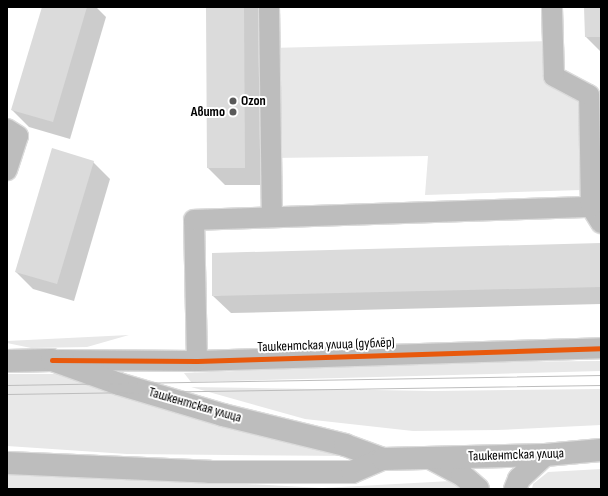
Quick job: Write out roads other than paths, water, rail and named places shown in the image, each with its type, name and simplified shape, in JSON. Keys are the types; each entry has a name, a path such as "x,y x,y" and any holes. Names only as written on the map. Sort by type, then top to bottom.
{"main road":[{"name":"Ташкентская улица","path":"7,361 52,360 119,384 223,415 345,445 383,459 545,455 601,450"},
{"path":"515,489 519,479 545,455"},
{"path":"431,458 462,475 478,489"},
{"name":"Ташкентская улица","path":"7,463 210,472 352,472 383,459"}],"street":[{"path":"269,7 272,217"},
{"path":"197,361 194,220 272,217 596,215 589,95 554,76 552,7"},
{"path":"7,129 18,136 7,170"},
{"name":"Ташкентская улица (дублёр)","path":"52,360 197,361 601,348"}],"tram line":[{"path":"7,385 601,375"},
{"path":"7,394 601,385"}],"place":[{"name":"Ozon","path":"233,101"},
{"name":"Авито","path":"233,112"}]}
